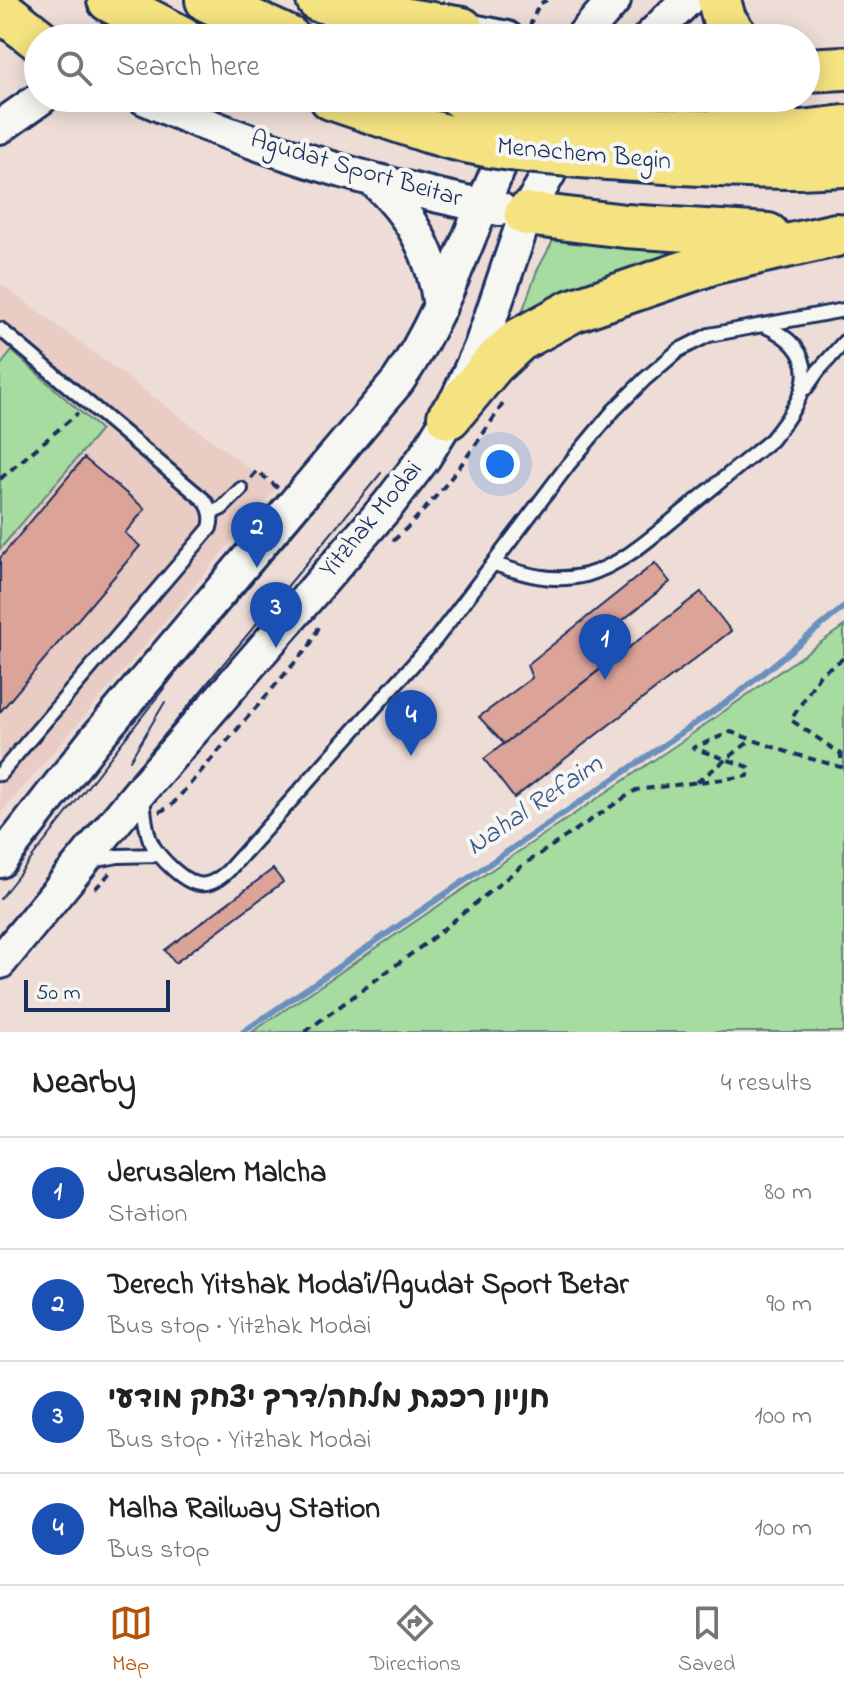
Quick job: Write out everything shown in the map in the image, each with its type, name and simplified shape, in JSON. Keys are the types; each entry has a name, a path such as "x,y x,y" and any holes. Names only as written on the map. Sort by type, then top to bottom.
{"highway":[{"path":"109,0 155,24"},
{"path":"207,0 259,24"},
{"path":"318,0 432,24"},
{"path":"719,0 727,24"},
{"path":"0,9 24,30"},
{"path":"820,69 844,68"},
{"name":"Menachem Begin","path":"372,112 471,144 540,153 695,164 799,150 844,127"},
{"name":"Menachem Begin","path":"529,112 640,129 750,133 844,165"},
{"path":"526,214 735,235 840,234"},
{"path":"449,417 493,364 519,340 572,311 715,262 840,234"}],"main road":[{"path":"390,0 450,24"},
{"path":"593,24 614,0"},
{"path":"663,24 687,0"},
{"path":"0,19 24,34"},
{"path":"0,127 24,110"},
{"name":"Agudat Sport Beitar","path":"177,112 231,135 315,164 526,214"},
{"path":"0,861 93,742 382,402 413,358 440,307 480,205 529,112"},
{"name":"Yitzhak Modai","path":"0,962 142,789 388,505 424,458 449,417 481,346 526,214 566,143 588,112"},
{"path":"373,180 401,208 411,223 430,264 440,307"}],"lane":[{"path":"142,789 147,828 158,855 191,883 204,885 215,881 227,872 435,640 568,465 614,410 667,360 693,341 729,329 844,310"},
{"path":"761,324 788,338 798,350 806,375 802,394"},
{"path":"0,329 204,500 211,513 210,528 0,774"},
{"path":"495,564 538,577 560,578 584,575 607,567 635,550 771,440 789,418 818,371 844,342"},
{"path":"211,513 222,508 241,489"},
{"path":"81,863 118,856 158,855"}],"path":[{"path":"531,24 540,2 547,0"},
{"path":"0,479 89,403"},
{"path":"241,489 257,471 283,492"},
{"path":"305,1032 426,943 523,865 636,790 748,776 749,767 693,748 731,732 841,767 841,754 791,720 820,674 844,658"},
{"path":"695,783 751,740"}],"shaded area":[{"path":"0,283 276,488 0,814"}],"green space":[{"path":"555,237 671,250 666,264 517,326 537,271"},
{"path":"12,351 101,430 0,549 0,366"},
{"path":"844,626 844,1032 252,1032 682,741"}],"building":[{"path":"84,458 145,509 125,533 140,546 0,712 0,558"},
{"path":"655,563 670,582 612,629 626,649 504,744 479,717 532,678 527,665"},
{"path":"701,592 731,631 514,798 484,759"},
{"path":"273,869 283,882 175,963 165,950"}],"waterway":[{"name":"Nahal Refaim","path":"243,1032 734,697 844,607"}],"tram line":[{"path":"0,899 176,673 359,455"},
{"path":"0,934 381,473"},
{"path":"130,760 165,702"}],"place":[{"name":"Derech Yitshak Moda’i/Agudat Sport Betar","path":"257,568"},
{"name":"חניון רכבת מלחה/דרך יצחק מודעי","path":"276,648"},
{"name":"Jerusalem Malcha","path":"605,680"},
{"name":"Malha Railway Station","path":"411,756"}]}
